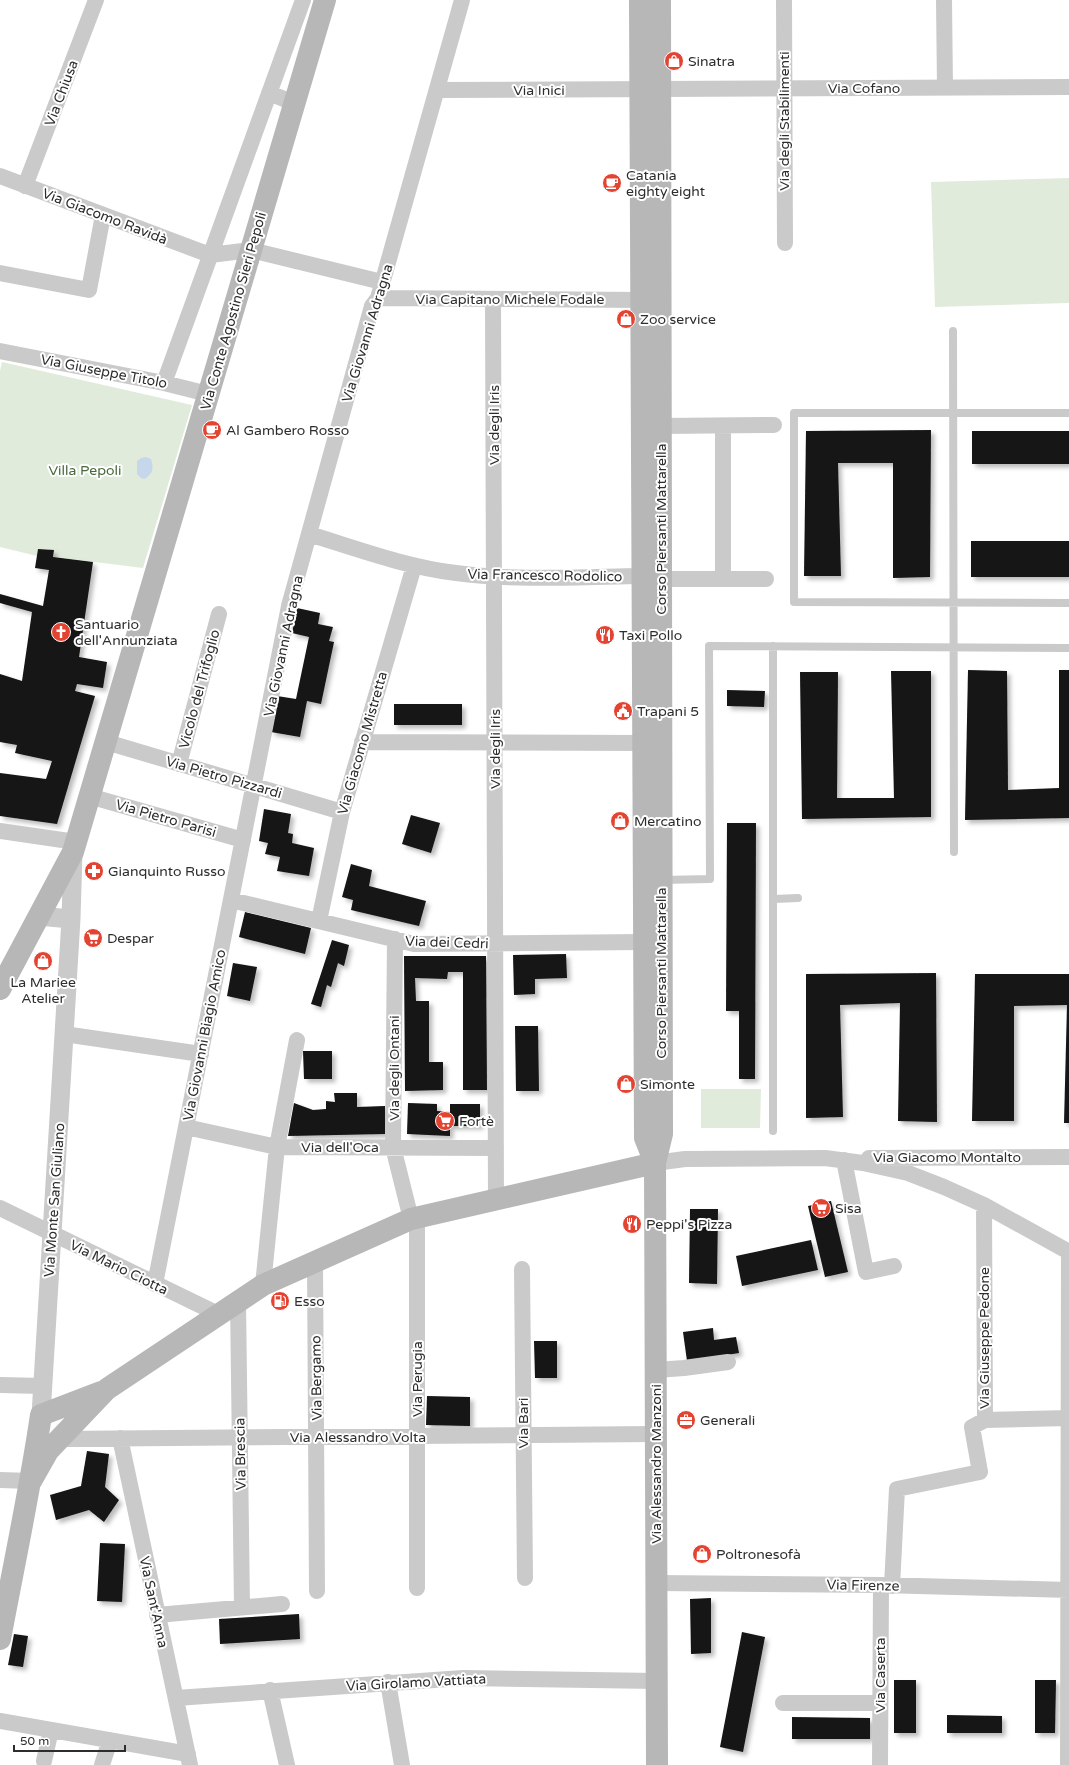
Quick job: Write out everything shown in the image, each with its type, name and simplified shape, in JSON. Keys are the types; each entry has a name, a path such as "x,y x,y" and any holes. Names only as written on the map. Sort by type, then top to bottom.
{"main road":[{"name":"Via Conte Agostino Sieri Pepoli","path":"0,989 74,847 325,0"},
{"name":"Corso Piersanti Mattarella","path":"640,0 650,89 660,426 642,743 652,880 662,1134 655,1163"},
{"name":"Corso Piersanti Mattarella","path":"655,1163 645,1138 644,942 652,880 651,578 641,300 650,89 660,0"},
{"path":"0,1639 24,1506 32,1481 48,1451 107,1389 263,1285 414,1218 655,1163"},
{"name":"Via Alessandro Manzoni","path":"655,1163 657,1765"},
{"path":"41,1415 107,1389"},
{"name":"Via Monte San Giuliano","path":"32,1481 41,1415"}],"street":[{"name":"Via Chiusa","path":"26,186 96,0"},
{"path":"164,382 303,0"},
{"name":"Via Giovanni Adragna","path":"254,786 289,606 372,306 378,298 462,0"},
{"name":"Via degli Stabilimenti","path":"784,0 785,242"},
{"path":"944,0 945,88"},
{"name":"Via Cofano","path":"650,89 1069,87"},
{"name":"Via Inici","path":"436,90 650,89"},
{"path":"269,93 294,103"},
{"name":"Via Giacomo Ravidà","path":"0,176 210,255"},
{"path":"0,273 89,290 103,215"},
{"path":"210,255 251,250 382,282"},
{"name":"Via Capitano Michele Fodale","path":"378,298 641,300"},
{"name":"Via degli Iris","path":"493,299 496,742 496,1200"},
{"name":"Via Giuseppe Titolo","path":"0,351 164,382 208,394"},
{"path":"660,426 774,426"},
{"path":"723,426 723,579"},
{"name":"Via Francesco Rodolico","path":"309,534 414,566 456,574 494,577 766,579"},
{"name":"Via Giacomo Mistretta","path":"319,921 342,812 414,566"},
{"name":"Vicolo del Trifoglio","path":"179,764 219,614"},
{"name":"Via Pietro Pizzardi","path":"106,742 342,812"},
{"path":"362,742 642,743"},
{"name":"Via Giovanni Biagio Amico","path":"155,1284 254,786"},
{"name":"Via Pietro Parisi","path":"89,796 243,840"},
{"path":"0,831 74,847"},
{"name":"Via Conte Agostino Sieri Pepoli","path":"70,919 74,847"},
{"name":"Via dei Cedri","path":"231,900 414,944 644,942"},
{"path":"38,916 70,919"},
{"name":"Via Monte San Giuliano","path":"41,1415 70,919"},
{"name":"Via degli Ontani","path":"395,939 393,1146 414,1218"},
{"path":"64,1034 201,1054"},
{"path":"263,1285 277,1147 297,1040"},
{"name":"Via dell'Oca","path":"186,1127 277,1147 393,1146 496,1148"},
{"name":"Via Giacomo Montalto","path":"825,1158 1069,1157"},
{"path":"655,1163 685,1159 825,1158 844,1160 908,1173 984,1205 1069,1252 1068,1765"},
{"path":"844,1160 866,1272 894,1266"},
{"name":"Via Giuseppe Pedone","path":"887,1585 897,1489 980,1472 972,1427 984,1420 984,1205"},
{"name":"Via Mario Ciotta","path":"0,1208 218,1314"},
{"name":"Via Perugia","path":"414,1218 417,1436 417,1588"},
{"name":"Via Bergamo","path":"315,1261 317,1591"},
{"name":"Via Bari","path":"522,1269 525,1578"},
{"name":"Via Brescia","path":"238,1301 242,1607"},
{"path":"656,1370 728,1362"},
{"path":"0,1385 42,1386"},
{"path":"984,1420 1069,1418"},
{"name":"Via Alessandro Volta","path":"59,1439 656,1434"},
{"name":"Via Sant'Anna","path":"120,1438 189,1759"},
{"path":"0,1480 32,1481"},
{"name":"Via Firenze","path":"656,1583 887,1585 1069,1590"},
{"name":"Via Caserta","path":"880,1765 880,1702 887,1585"},
{"path":"157,1615 282,1604"},
{"name":"Via Girolamo Vattiata","path":"176,1698 270,1690 463,1678 657,1681"},
{"path":"388,1682 402,1765"},
{"path":"270,1690 287,1765"},
{"path":"782,1703 880,1702"},
{"path":"0,1721 110,1740 189,1759"},
{"path":"44,1761 51,1730"},
{"path":"102,1765 110,1740"}],"lane":[{"path":"953,331 954,852"},
{"path":"1069,413 794,413 794,602 1069,603"},
{"path":"652,880 710,879 709,646 1069,648"},
{"path":"773,646 773,1130"},
{"path":"774,899 798,898"}],"green space":[{"path":"1069,178 1069,303 935,307 931,182"},
{"name":"Villa Pepoli","path":"2,362 192,405 143,568 54,557 54,550 38,549 37,556 0,547 0,371"},
{"path":"701,1089 761,1089 760,1128 701,1128"}],"water":[{"path":"146,457 151,459 153,468 150,475 145,479 141,478 137,474 137,461"}],"building":[{"path":"931,430 930,577 893,578 893,463 838,463 841,576 804,576 806,431"},
{"path":"972,431 1069,431 1069,464 972,464"},
{"path":"971,541 1069,541 1069,577 971,577"},
{"path":"38,549 54,550 53,557 93,562 79,657 107,662 103,688 77,684 75,691 95,696 57,824 0,816 0,773 46,779 52,761 15,753 17,745 0,742 0,674 22,681 32,612 0,603 0,594 43,606 49,570 35,568"},
{"path":"297,608 320,613 318,624 333,627 329,641 334,642 321,704 307,701 300,737 271,732 277,696 296,699 309,637 292,633"},
{"path":"968,670 1007,671 1008,790 1059,788 1059,670 1069,670 1069,818 965,820"},
{"path":"891,671 931,671 931,817 802,819 800,672 838,672 837,798 894,798"},
{"path":"727,690 765,691 764,707 727,706"},
{"path":"394,704 462,704 462,725 394,725"},
{"path":"264,809 291,814 288,833 293,834 292,843 314,848 309,876 277,871 280,857 265,854 268,843 259,841"},
{"path":"411,815 440,823 431,853 402,844"},
{"path":"727,823 756,823 755,1079 739,1079 739,1011 726,1011"},
{"path":"351,864 372,870 369,886 426,901 419,926 351,910 353,900 342,897"},
{"path":"245,912 311,928 305,954 239,937"},
{"path":"332,940 349,945 344,966 338,963 331,987 327,985 321,1007 311,1004"},
{"path":"566,954 567,978 535,979 535,994 514,995 513,955"},
{"path":"404,956 486,956 487,1090 463,1090 463,972 448,972 447,979 415,978 416,1001 429,1001 429,1062 443,1062 443,1090 405,1091"},
{"path":"233,963 257,967 250,1001 227,996"},
{"path":"936,973 937,1122 898,1121 900,1003 840,1005 843,1117 806,1118 806,974"},
{"path":"975,974 1069,974 1069,1123 1064,1123 1067,1005 1014,1006 1014,1121 972,1121"},
{"path":"515,1026 538,1026 539,1091 516,1091"},
{"path":"303,1051 332,1051 332,1079 304,1079"},
{"path":"334,1093 357,1093 357,1107 385,1106 385,1134 288,1136 294,1103 313,1110 326,1109 326,1101 335,1102"},
{"path":"408,1103 437,1104 437,1111 450,1112 450,1104 480,1104 480,1126 450,1126 450,1136 407,1134"},
{"path":"831,1201 848,1272 825,1277 808,1206"},
{"path":"690,1209 718,1209 717,1284 689,1283"},
{"path":"811,1240 818,1270 742,1286 736,1256"},
{"path":"713,1328 714,1340 736,1337 739,1353 687,1361 683,1332"},
{"path":"534,1341 557,1341 557,1378 535,1378"},
{"path":"427,1396 470,1397 470,1426 426,1425"},
{"path":"87,1451 109,1454 105,1487 119,1500 104,1522 89,1510 56,1520 50,1495 81,1486"},
{"path":"100,1543 125,1544 122,1602 97,1601"},
{"path":"711,1598 711,1653 691,1654 690,1599"},
{"path":"299,1614 300,1639 220,1644 219,1619"},
{"path":"742,1632 765,1637 743,1752 720,1747"},
{"path":"14,1634 28,1636 23,1667 8,1665"},
{"path":"894,1680 916,1680 916,1733 894,1733"},
{"path":"1035,1680 1056,1680 1055,1733 1035,1733"},
{"path":"947,1715 1002,1716 1002,1733 947,1733"},
{"path":"792,1717 870,1718 870,1739 792,1739"}],"place":[{"name":"Sinatra","path":"674,61"},
{"name":"Catania eighty eight","path":"612,183"},
{"name":"Zoo service","path":"626,319"},
{"name":"Al Gambero Rosso","path":"212,430"},
{"name":"Santuario dell'Annunziata","path":"61,632"},
{"name":"Taxi Pollo","path":"605,635"},
{"name":"Trapani 5","path":"623,711"},
{"name":"Mercatino","path":"620,821"},
{"name":"Gianquinto Russo","path":"94,871"},
{"name":"Despar","path":"93,938"},
{"name":"La Mariee Atelier","path":"43,961"},
{"name":"Simonte","path":"626,1084"},
{"name":"Fortè","path":"445,1121"},
{"name":"Sisa","path":"821,1208"},
{"name":"Peppi's Pizza","path":"632,1224"},
{"name":"Esso","path":"280,1301"},
{"name":"Generali","path":"686,1420"},
{"name":"Poltronesofà","path":"702,1554"}]}
